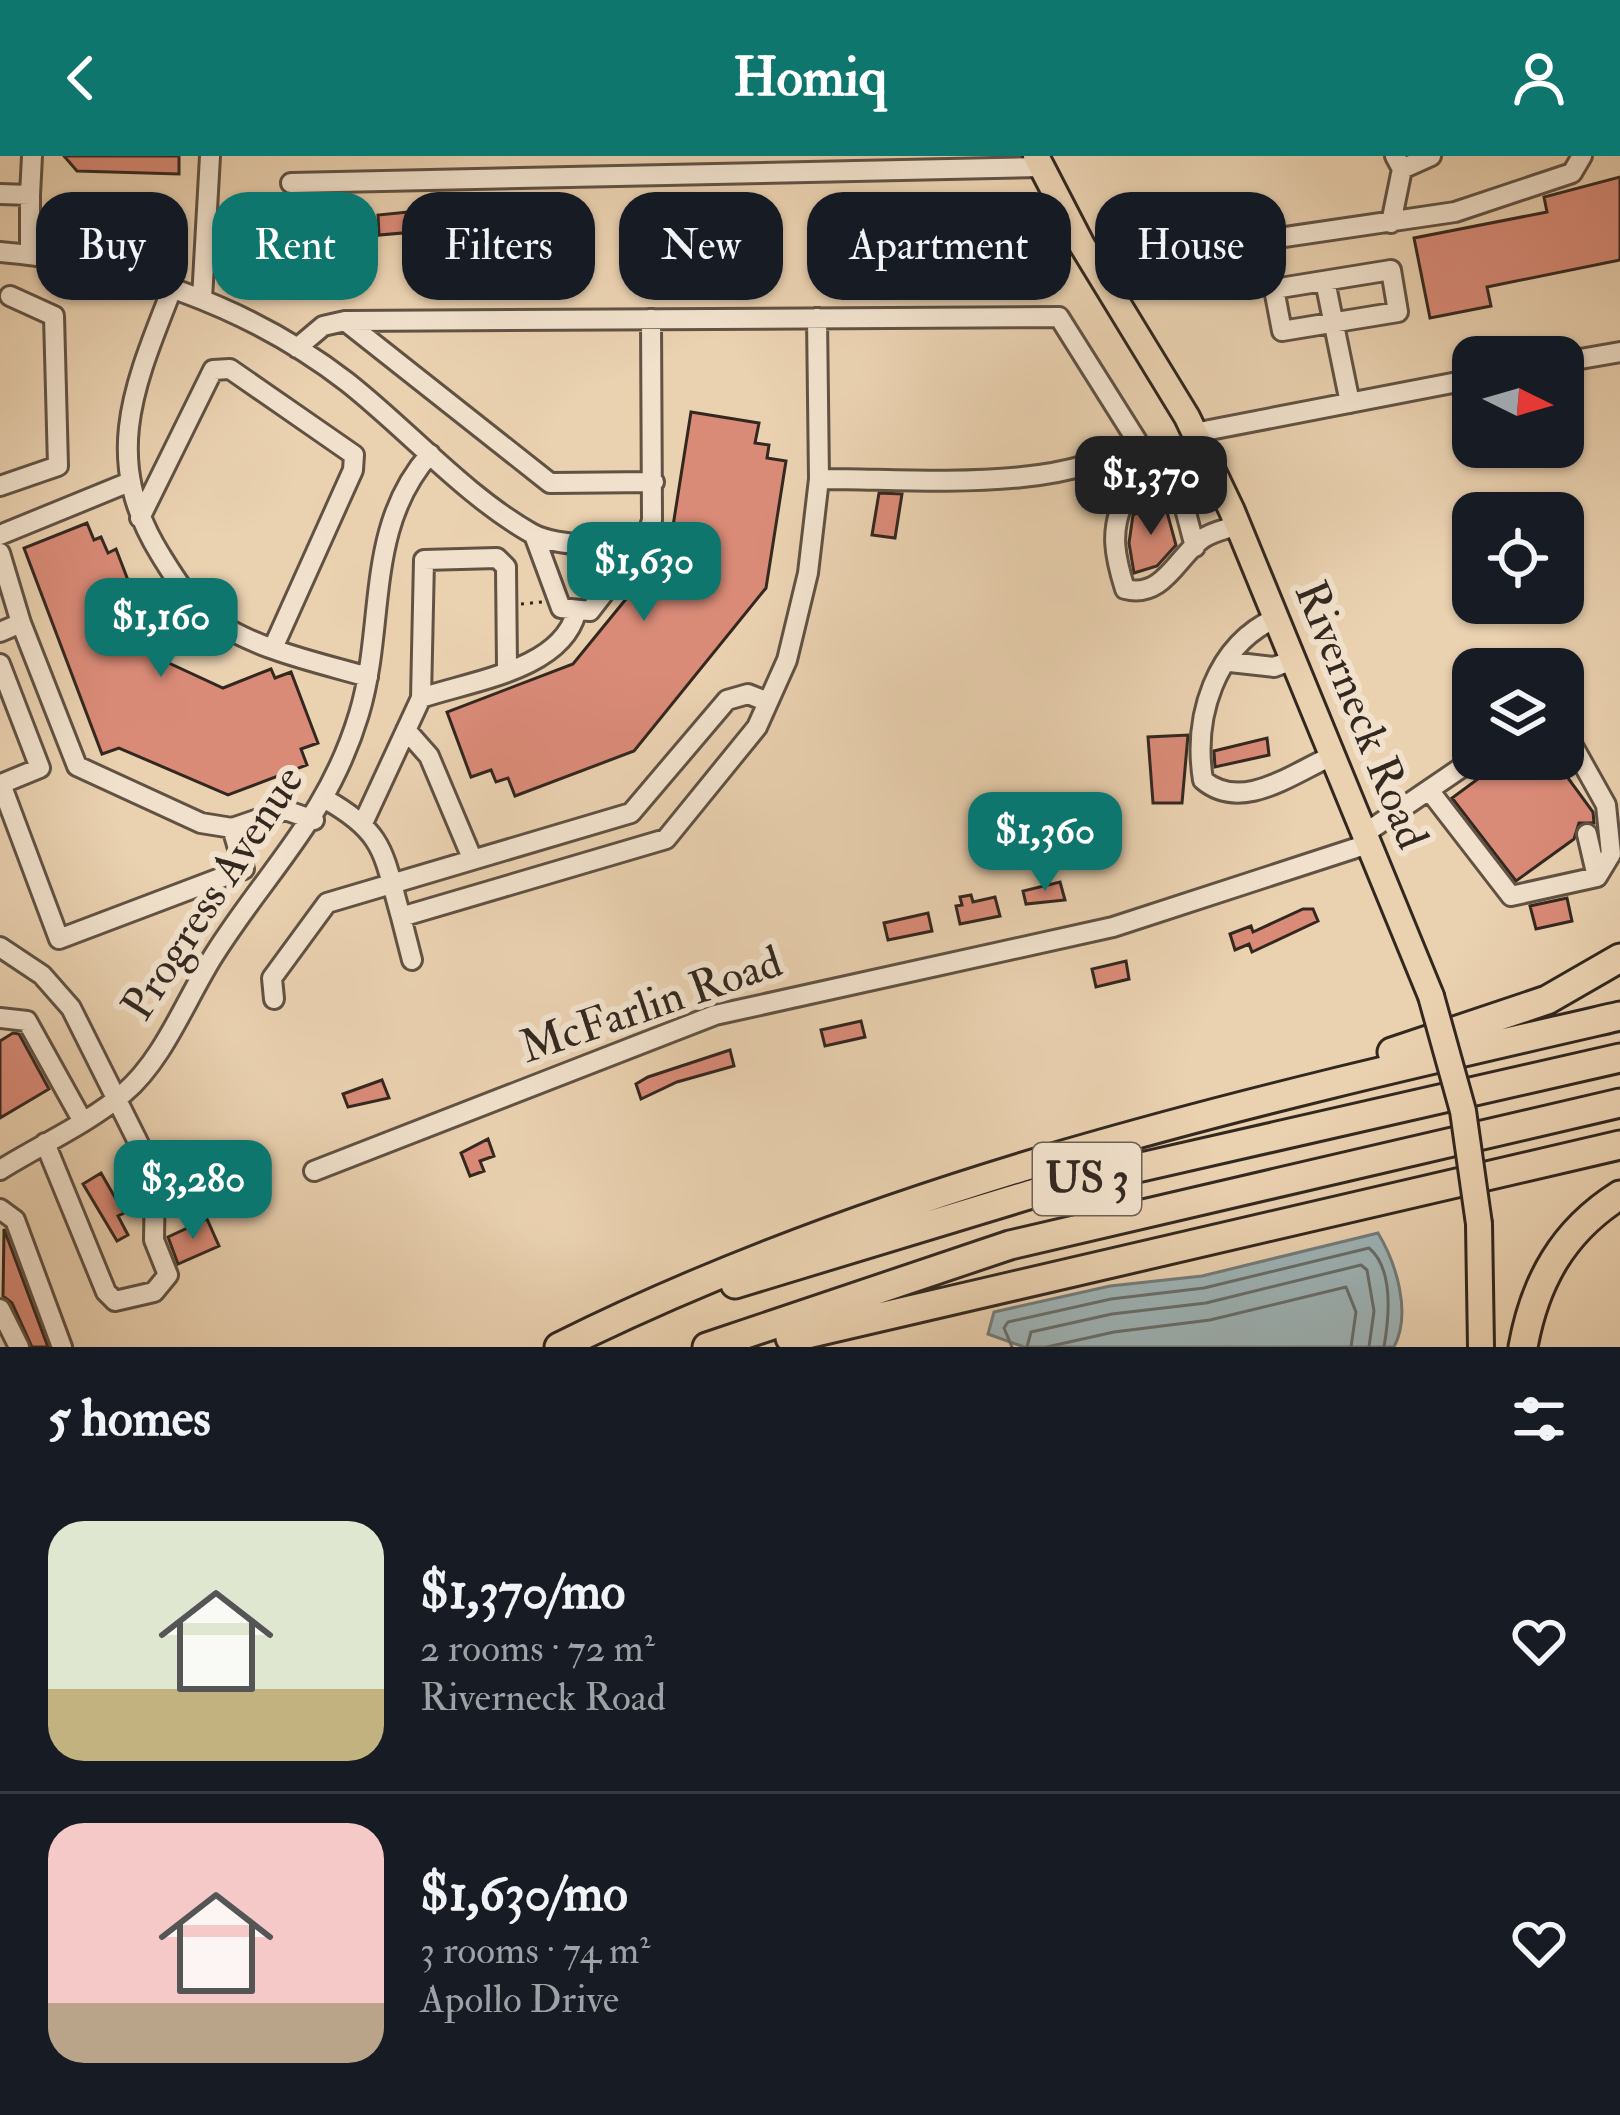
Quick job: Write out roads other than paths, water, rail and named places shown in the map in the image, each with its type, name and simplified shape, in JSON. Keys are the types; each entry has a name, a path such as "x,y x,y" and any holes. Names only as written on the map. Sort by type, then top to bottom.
{"highway":[{"path":"563,1347 646,1304 794,1243 1527,1008 1584,982 1620,958"},
{"path":"1165,1126 1620,1016"},
{"name":"US 3","path":"563,1347 724,1288 1005,1201 1620,1058"},
{"name":"US 3","path":"707,1347 1010,1245 1620,1103"},
{"path":"751,1347 1620,1145"},
{"path":"1522,1347 1533,1302 1554,1258 1588,1218 1620,1195"}],"main road":[{"name":"Riverneck Road","path":"1039,161 1095,265"},
{"name":"Riverneck Road","path":"1114,300 1194,433 1238,525 1431,996 1460,1099 1479,1224 1481,1347"}],"street":[{"path":"0,486 58,466 54,316 5,296 30,195 32,156"},
{"path":"202,299 210,156"},
{"path":"1391,223 1399,163 1432,156"},
{"path":"1286,238 1455,212 1572,173 1582,156"},
{"path":"291,183 1039,161"},
{"path":"0,194 30,195"},
{"path":"1391,270 1398,312 1332,324 1282,332 1274,289 1391,270"},
{"path":"1325,281 1350,403"},
{"path":"188,295 297,348 534,535 611,548 617,576"},
{"path":"168,300 131,406 127,483 140,518 170,571 208,617 272,648 368,677"},
{"path":"297,348 323,326 345,321 1059,317 1137,441 1120,454 1058,476 819,479"},
{"path":"401,917 666,838 757,728 787,660 808,573 819,479 817,318"},
{"path":"534,535 561,608 576,613 590,611 645,543 653,482 652,319"},
{"path":"345,321 550,483 653,482"},
{"path":"1584,358 1620,352"},
{"path":"140,518 213,370 230,368 354,455 353,470 272,648"},
{"path":"1194,433 1452,383"},
{"name":"Progress Avenue","path":"0,1170 114,1099 149,1066 228,933 314,820 326,799 368,677 382,548 406,485 430,454"},
{"path":"1211,468 1138,491 1119,512 1114,555 1125,589 1143,591 1156,584 1202,538 1238,525"},
{"path":"1178,482 1195,547"},
{"path":"0,535 127,483"},
{"path":"0,553 21,623 77,766 201,823 232,828 285,810 314,820"},
{"path":"364,821 421,698 424,560 497,558 506,567 507,668"},
{"path":"421,698 552,652 571,632 576,613"},
{"path":"1276,618 1240,640 1200,718 1202,780 1226,793 1259,790 1332,755"},
{"path":"0,632 21,623"},
{"path":"1230,662 1274,667 1293,660"},
{"path":"0,664 40,768"},
{"path":"274,999 272,978 327,903 632,813 727,700 748,694 768,702"},
{"path":"406,730 429,756 472,858"},
{"path":"74,754 2,784 59,938 244,869 232,828"},
{"name":"McFarlin Road","path":"314,1171 715,1015 1113,927 1366,839 1452,774"},
{"path":"1581,780 1606,805 1612,840 1597,877"},
{"path":"1429,790 1511,896 1597,877"},
{"path":"326,799 364,821 380,846 412,960"},
{"path":"1587,834 1597,877"},
{"path":"0,947 42,975 70,1008 154,1176 154,1240 168,1275 154,1292 115,1301 106,1292 45,1143"},
{"path":"0,1018 27,1021 82,1120"},
{"path":"0,1209 15,1220 62,1347"},
{"path":"0,1309 19,1347"}],"water":[{"path":"1378,1233 1391,1259 1402,1304 1394,1347 1024,1347 988,1334 994,1312 1110,1286 1202,1276"}]}
